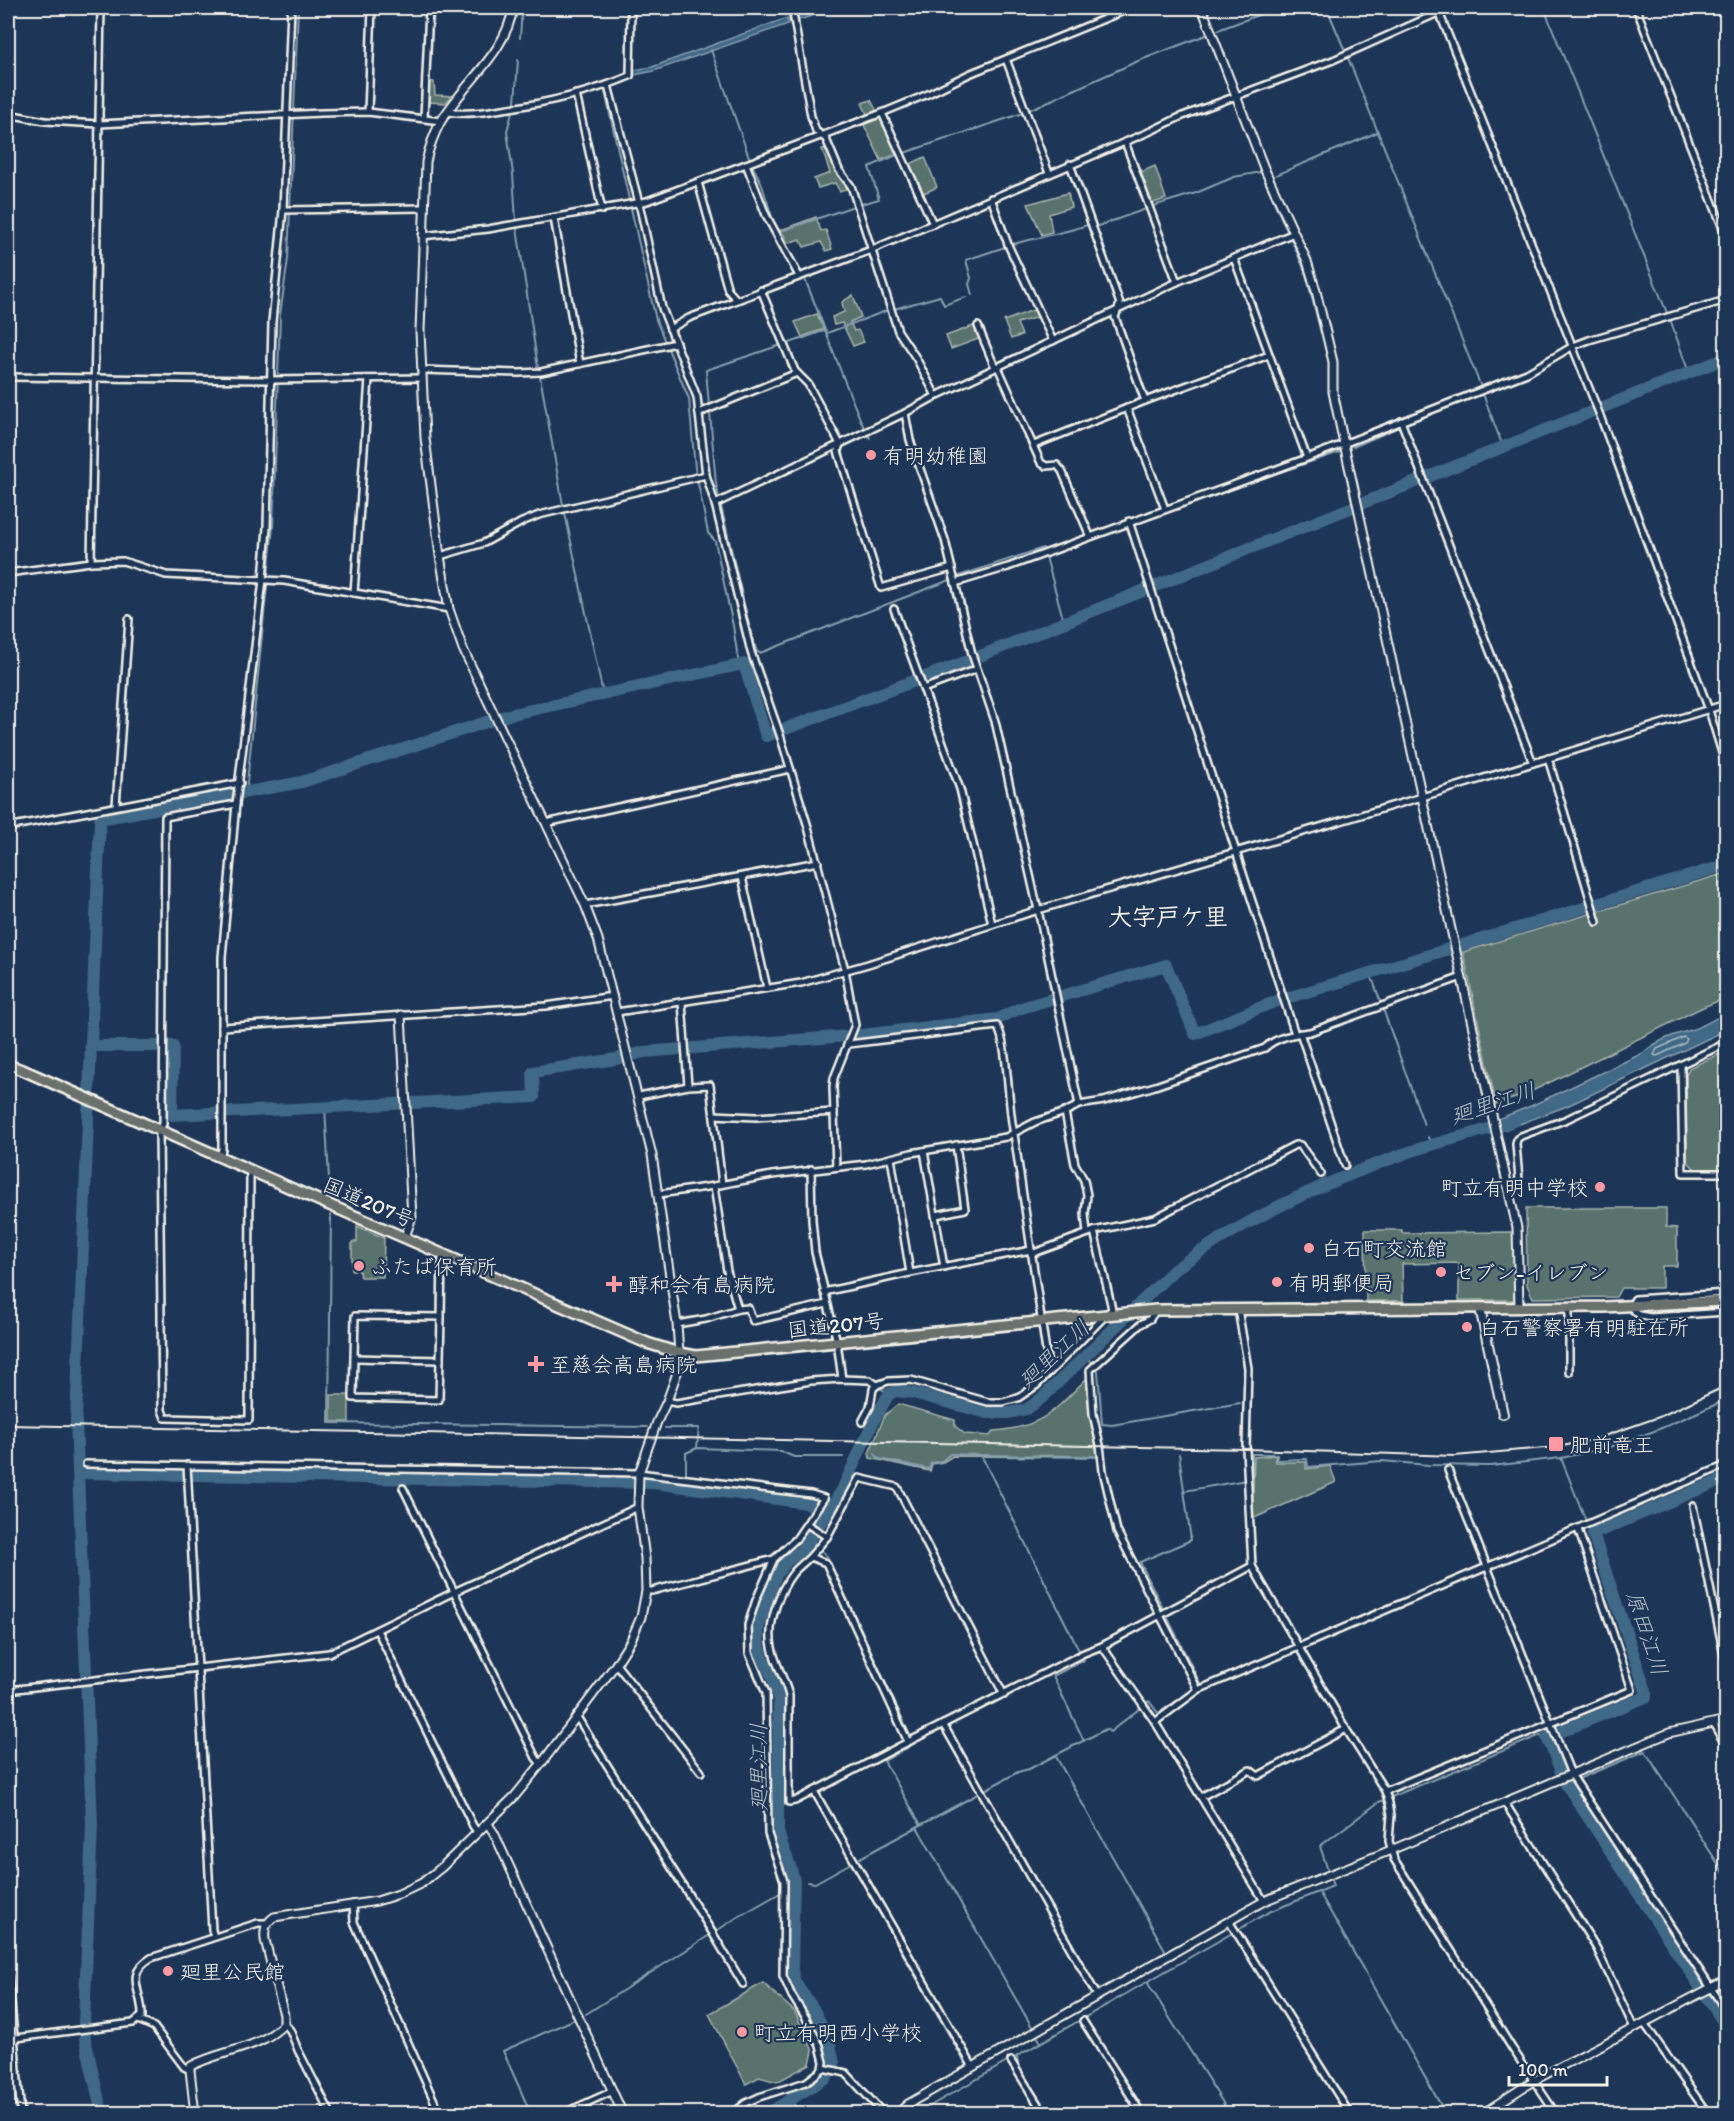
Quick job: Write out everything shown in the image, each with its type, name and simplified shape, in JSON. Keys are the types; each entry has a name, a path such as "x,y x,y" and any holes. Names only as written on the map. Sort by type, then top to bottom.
{"highway":[{"name":"国道207号","path":"8,1065 647,1343 696,1356 1156,1310 1630,1307 1726,1301"}],"main road":[{"path":"1480,1308 1503,1414"}],"street":[{"path":"91,562 101,8"},
{"path":"220,1157 222,1149 222,957 236,804 263,580 267,527 272,321 283,210 291,8"},
{"path":"368,112 372,8"},
{"path":"424,118 429,8"},
{"path":"331,2114 290,2030 284,2024 284,2015 265,1940 264,1930 267,1923 274,1917 377,1901 422,1883 488,1824 515,1796 616,1664 631,1640 641,1617 646,1591 645,1558 638,1507 639,1473 677,1373 679,1353 659,1194 639,1096 598,939 585,905 463,649 449,609 425,438 420,331 426,162 431,141 441,121 498,47 511,19 513,8"},
{"path":"448,112 456,114 514,107 576,94 630,76 631,8"},
{"path":"792,8 811,116 816,131 829,145 839,170 851,186 898,331 916,358 936,396"},
{"path":"422,236 488,229 632,204 698,182 882,113 1131,8"},
{"path":"1202,8 1264,168 1307,261 1321,311 1333,362 1333,392 1344,444 1517,1228 1519,1307"},
{"path":"670,329 689,318 736,299 871,250 1180,117 1333,60 1449,8"},
{"path":"1636,8 1726,236"},
{"path":"1439,12 1599,413 1709,710 1726,766"},
{"path":"1006,59 1049,173"},
{"path":"608,85 632,204 670,329 670,344 693,383 699,413 703,475 715,504 751,652 780,735 818,862 845,970 855,1025 852,1038 834,1078 836,1167"},
{"path":"576,94 602,210"},
{"path":"8,114 45,121 99,124 368,112 441,121"},
{"path":"882,113 933,224"},
{"path":"1125,142 1177,282"},
{"path":"746,164 766,215 799,276"},
{"path":"1070,165 1120,304 1115,317 1145,400"},
{"path":"698,182 728,290 736,299"},
{"path":"991,198 1009,247 1053,341"},
{"path":"283,210 423,208"},
{"path":"554,218 580,364"},
{"path":"715,504 1177,282 1294,232"},
{"path":"1234,258 1307,458"},
{"path":"761,290 797,373 808,384 840,444 838,451 880,588 952,568"},
{"path":"955,583 1008,567 1307,458 1527,374 1573,346 1726,300"},
{"path":"978,326 1041,463 1046,466 1057,465 1062,471 1090,536"},
{"path":"8,377 283,380 541,372 670,344"},
{"path":"1034,445 1145,400 1269,355"},
{"path":"699,413 797,373"},
{"path":"354,593 369,379"},
{"path":"1128,408 1165,509"},
{"path":"905,413 910,440 945,540 972,654 995,722 1079,1105"},
{"path":"1401,421 1533,763"},
{"path":"440,556 484,543 539,515 703,475"},
{"path":"1129,521 1285,1003 1345,1165"},
{"path":"8,573 91,562 123,561 166,574 273,580 449,609"},
{"path":"894,609 960,789 992,924"},
{"path":"116,806 129,619"},
{"path":"922,686 976,667"},
{"path":"617,1012 801,983 1726,704"},
{"path":"1548,758 1597,922"},
{"path":"546,823 790,769"},
{"path":"8,827 240,783"},
{"path":"236,804 165,817 163,1124 159,1130 162,1410 165,1418 249,1420 250,1171"},
{"path":"585,905 818,862"},
{"path":"742,877 767,988"},
{"path":"659,1194 811,1169 866,1164 1014,1134 1035,1122 1079,1105 1104,1101 1155,1086 1265,1048 1271,1042 1310,1032 1462,977"},
{"path":"222,1027 546,1006 613,996"},
{"path":"682,1002 688,1086"},
{"path":"401,1015 412,1217 405,1236"},
{"path":"852,1038 997,1026 1000,1030 1010,1118 1049,1372"},
{"path":"1508,1187 1519,1180 1516,1144 1517,1139 1521,1136 1566,1119 1726,1043"},
{"path":"1681,1066 1683,1173 1726,1173"},
{"path":"639,1096 688,1086 710,1085 722,1184"},
{"path":"714,1115 756,1117 834,1112"},
{"path":"875,1387 888,1381 911,1380 988,1401 1003,1402 1025,1395 1108,1315 1112,1306 1085,1214 1087,1195 1084,1180 1075,1164 1065,1112"},
{"path":"936,1215 965,1209 956,1145"},
{"path":"824,1292 910,1272 1031,1252 1090,1232 1155,1218 1294,1145 1300,1145 1321,1173"},
{"path":"924,1151 945,1267"},
{"path":"891,1158 910,1272"},
{"path":"811,1169 815,1251 837,1342 842,1379"},
{"path":"714,1186 727,1271 738,1310"},
{"path":"441,1317 355,1316 353,1398 439,1400 441,1317 442,1255"},
{"path":"1726,1293 1635,1299 1630,1307 1639,1315 1650,1317 1726,1312"},
{"path":"677,1324 748,1308 753,1321 827,1304"},
{"path":"1569,1307 1569,1372"},
{"path":"1238,1309 1248,1368 1246,1458 1252,1566 1385,1792 1391,1815 1389,1841 1394,1858 1556,2114"},
{"path":"1156,1310 1150,1319 1141,1324 1090,1370 1093,1414 1100,1446 1102,1471 1115,1525 1163,1613 1197,1688"},
{"path":"354,1358 440,1360"},
{"path":"667,1401 676,1403 811,1381 870,1380 875,1387 870,1407 862,1422"},
{"path":"86,1464 639,1473 811,1494 824,1498 796,1539 774,1559 748,1625 749,1653 766,1693 768,1834 781,1870 784,1893 783,1976 820,2046 824,2061 823,2068 806,2082 759,2097 746,2103 732,2114"},
{"path":"187,1465 214,1937"},
{"path":"1155,1722 1197,1688 1298,1647 1486,1564 1578,1529 1726,1465"},
{"path":"1448,1470 1558,1744 1574,1778 1710,1990 1726,2011"},
{"path":"1004,1695 897,1487 859,1478 827,1537 794,1571 784,1585 773,1616 770,1635 772,1648 789,1695 789,1802 795,1801 910,1740 1004,1695 1082,1654 1102,1646 1252,1566"},
{"path":"403,1488 541,1764"},
{"path":"1693,1506 1726,1664"},
{"path":"8,1690 329,1653 638,1507"},
{"path":"807,1524 827,1537"},
{"path":"1385,1792 1632,1690 1578,1529"},
{"path":"810,1557 826,1563 910,1740"},
{"path":"646,1591 774,1559"},
{"path":"377,1630 478,1833"},
{"path":"1102,1646 1155,1722 1264,1901"},
{"path":"616,1664 701,1772"},
{"path":"577,1717 714,1934 742,1984"},
{"path":"897,2114 908,2104 1264,1901 1555,1781 1574,1778 1669,1733 1726,1720"},
{"path":"1713,1723 1726,1746"},
{"path":"943,1724 1098,1997"},
{"path":"1202,1797 1250,1770 1258,1776 1346,1729"},
{"path":"814,1791 973,2067"},
{"path":"1505,1803 1597,1949 1635,2028"},
{"path":"488,1824 623,2114"},
{"path":"353,1904 354,1922 441,2114"},
{"path":"1229,1921 1350,2114"},
{"path":"11,2039 133,2023 141,2016 142,2008 136,1972 141,1964 151,1958 214,1937 258,1923 267,1923"},
{"path":"8,1970 11,2039 21,2114"},
{"path":"1482,2114 1533,2081 1726,1980"},
{"path":"138,2020 154,2027 184,2067 189,2070"},
{"path":"1083,2020 1142,2114"},
{"path":"1644,2023 1708,2114"},
{"path":"195,2114 189,2070 191,2066 263,2040 284,2024"},
{"path":"1011,2061 1044,2114"},
{"path":"823,2068 846,2073 884,2114"},
{"path":"562,2114 613,2091"}],"green space":[{"path":"429,81 434,82 435,95 452,96 445,103 428,102"},
{"path":"871,100 898,154 881,160 863,123 870,121 862,103"},
{"path":"827,148 835,170 848,188 840,192 835,183 818,188 814,179 830,173 822,149"},
{"path":"925,157 937,187 922,194 908,165"},
{"path":"1155,166 1166,199 1150,204 1139,173"},
{"path":"1068,193 1071,207 1049,214 1052,232 1042,235 1028,204"},
{"path":"816,217 821,231 826,230 832,249 826,251 821,242 804,247 800,239 788,243 781,230"},
{"path":"853,295 861,317 850,322 854,331 858,330 864,342 853,346 842,323 834,325 832,317 844,312 842,302"},
{"path":"1036,309 1038,317 1017,323 1022,335 1011,339 1004,321"},
{"path":"817,314 824,329 802,337 795,322"},
{"path":"976,325 981,338 951,349 946,336"},
{"path":"1726,873 1726,998 1703,1007 1522,1096 1496,1104 1463,952"},
{"path":"1726,1051 1726,1170 1696,1170 1687,1161 1686,1075 1689,1068"},
{"path":"1526,1208 1666,1208 1666,1227 1677,1228 1677,1266 1662,1266 1662,1288 1621,1288 1616,1297 1533,1298 1527,1285"},
{"path":"357,1226 384,1238 383,1277 360,1277 359,1270 352,1270 352,1242 357,1242"},
{"path":"1365,1230 1402,1230 1402,1233 1513,1232 1514,1300 1459,1300 1459,1263 1402,1264 1403,1301 1366,1301"},
{"path":"1089,1376 1099,1449 1097,1457 953,1456 943,1462 932,1464 930,1471 870,1458 869,1453 885,1415 898,1404 955,1420 955,1426 965,1434 990,1436 993,1431 1024,1426 1047,1415 1067,1399"},
{"path":"331,1395 349,1395 349,1422 331,1422"},
{"path":"1275,1455 1276,1462 1306,1462 1306,1469 1330,1466 1336,1482 1252,1519 1254,1457"},
{"path":"763,1983 795,2012 813,2051 810,2064 777,2082 759,2077 746,2084 709,2014"}],"water":[{"path":"816,8 836,8 799,20 798,18 788,24 654,71 634,75 634,70 652,67"},
{"path":"1726,1013 1726,1030 1567,1106 1501,1131 1498,1119 1531,1106 1643,1053 1666,1038 1700,1026"}],"waterway":[{"path":"248,791 273,527 280,315 288,259 298,8"},
{"path":"433,28 434,8"},
{"path":"520,38 522,8"},
{"path":"1218,30 1277,8"},
{"path":"1327,8 1345,51"},
{"path":"1544,8 1667,313"},
{"path":"1029,110 1138,61 1206,35"},
{"path":"711,50 750,160"},
{"path":"1348,58 1481,387"},
{"path":"516,221 507,131 515,102 518,60"},
{"path":"605,92 656,320 689,399 695,468 708,533 715,541 739,665"},
{"path":"904,153 1023,113"},
{"path":"1276,175 1378,132"},
{"path":"861,204 879,199 869,167 897,155"},
{"path":"752,165 761,182 773,220 801,272"},
{"path":"1153,206 1196,193 1234,177 1261,172 1287,231"},
{"path":"781,231 854,206"},
{"path":"1098,226 1146,209"},
{"path":"1013,244 1090,224"},
{"path":"517,228 538,368"},
{"path":"1291,239 1305,271 1321,333"},
{"path":"972,295 969,284 971,278 966,260 1005,247"},
{"path":"804,277 864,428"},
{"path":"894,309 940,296 944,305 966,297"},
{"path":"827,333 886,311"},
{"path":"1670,319 1689,373"},
{"path":"787,344 826,330"},
{"path":"709,406 706,370 781,345"},
{"path":"102,2114 85,2039 84,2023 92,1825 76,1420 100,819 302,782 508,715 744,664 766,736 960,664 1726,358"},
{"path":"540,376 563,505"},
{"path":"1483,394 1503,447"},
{"path":"710,413 719,497"},
{"path":"1353,447 1399,427 1420,481"},
{"path":"1257,480 1340,452"},
{"path":"721,506 751,633 757,652 760,653 950,580"},
{"path":"1133,524 1169,511"},
{"path":"565,513 603,694"},
{"path":"1064,622 1046,557 1128,526"},
{"path":"959,576 1043,548"},
{"path":"744,664 748,661"},
{"path":"90,1046 173,1046 172,1115 534,1097 533,1072 616,1059 644,1052 861,1035 998,1019 1018,1009 1166,965 1195,1034 1274,1002 1726,865"},
{"path":"1370,972 1424,1125"},
{"path":"325,1107 330,1197"},
{"name":"廻里江川","path":"767,2114 825,2078 834,2063 829,2040 814,2010 794,1980 792,1969 794,1881 778,1831 779,1700 772,1675 762,1657 758,1629 776,1575 787,1561 802,1550 842,1490 874,1420 889,1394 896,1391 913,1393 987,1413 1009,1413 1027,1409 1042,1398 1174,1270 1227,1235 1283,1204 1371,1166 1415,1150 1515,1120"},
{"path":"1428,1137 1431,1145"},
{"path":"331,1214 329,1423 647,1427"},
{"path":"1086,1355 1098,1371 1102,1424 1112,1425 1240,1403"},
{"path":"813,1384 863,1384 889,1394"},
{"path":"1184,1491 1252,1479 1252,1454 1277,1454 1277,1460 1307,1459 1308,1467 1382,1461 1428,1465 1491,1466 1561,1458 1610,1447 1657,1430 1726,1400"},
{"path":"665,1428 699,1428 697,1447"},
{"path":"686,1487 686,1453 697,1448 780,1451 794,1457 843,1457"},
{"path":"875,1454 879,1459 929,1469 931,1463 942,1461 950,1454 981,1455 1084,1660 1053,1676 1084,1741"},
{"path":"1179,1454 1191,1540 1140,1562 1201,1685"},
{"path":"981,1455 1094,1456"},
{"path":"1561,1458 1586,1521"},
{"path":"78,1473 654,1483 807,1503 826,1515"},
{"name":"原田江川","path":"1726,1478 1593,1534 1646,1691 1646,1697 1547,1737 1566,1784 1726,2026"},
{"path":"1302,1642 1586,1521 1593,1534"},
{"name":"廻里江川","path":"809,1541 815,1543"},
{"path":"823,1552 828,1558 914,1744 884,1761 921,1825"},
{"path":"860,1858 1018,1772 1029,1769 1106,1729 1110,1732 1149,1701 1158,1713 1201,1685 1291,1647"},
{"path":"916,2114 1269,1912 1333,1886 1320,1846 1379,1802 1541,1735 1547,1737"},
{"path":"1566,1784 1645,1751 1726,1876"},
{"path":"1055,1755 1165,1950"},
{"path":"917,1827 1040,2041"},
{"path":"851,1863 965,2063"},
{"path":"808,1882 815,1883 851,1863"},
{"path":"586,2014 738,1917 780,1893 794,1892"},
{"path":"1319,1892 1446,2114"},
{"path":"1147,1982 1230,2114"},
{"path":"531,2114 503,2051 573,2020"},
{"path":"1017,2056 1018,2066 1049,2114"},
{"path":"791,2101 801,2114"}],"railway":[{"path":"8,1425 1246,1449 1455,1456 1557,1447 1593,1440 1659,1417 1726,1386"}],"place":[{"name":"有明幼稚園","path":"871,455"},
{"name":"町立有明中学校","path":"1600,1187"},
{"name":"白石町交流館","path":"1309,1248"},
{"name":"ふたば保育所","path":"359,1266"},
{"name":"セブン-イレブン","path":"1441,1272"},
{"name":"有明郵便局","path":"1277,1282"},
{"name":"醇和会有島病院","path":"614,1284"},
{"name":"白石警察署有明駐在所","path":"1467,1327"},
{"name":"至慈会高島病院","path":"536,1364"},
{"name":"肥前竜王","path":"1556,1444"},
{"name":"廻里公民館","path":"168,1971"},
{"name":"町立有明西小学校","path":"742,2032"}],"district":[{"name":"大字戸ケ里","path":"1168,916"}]}
